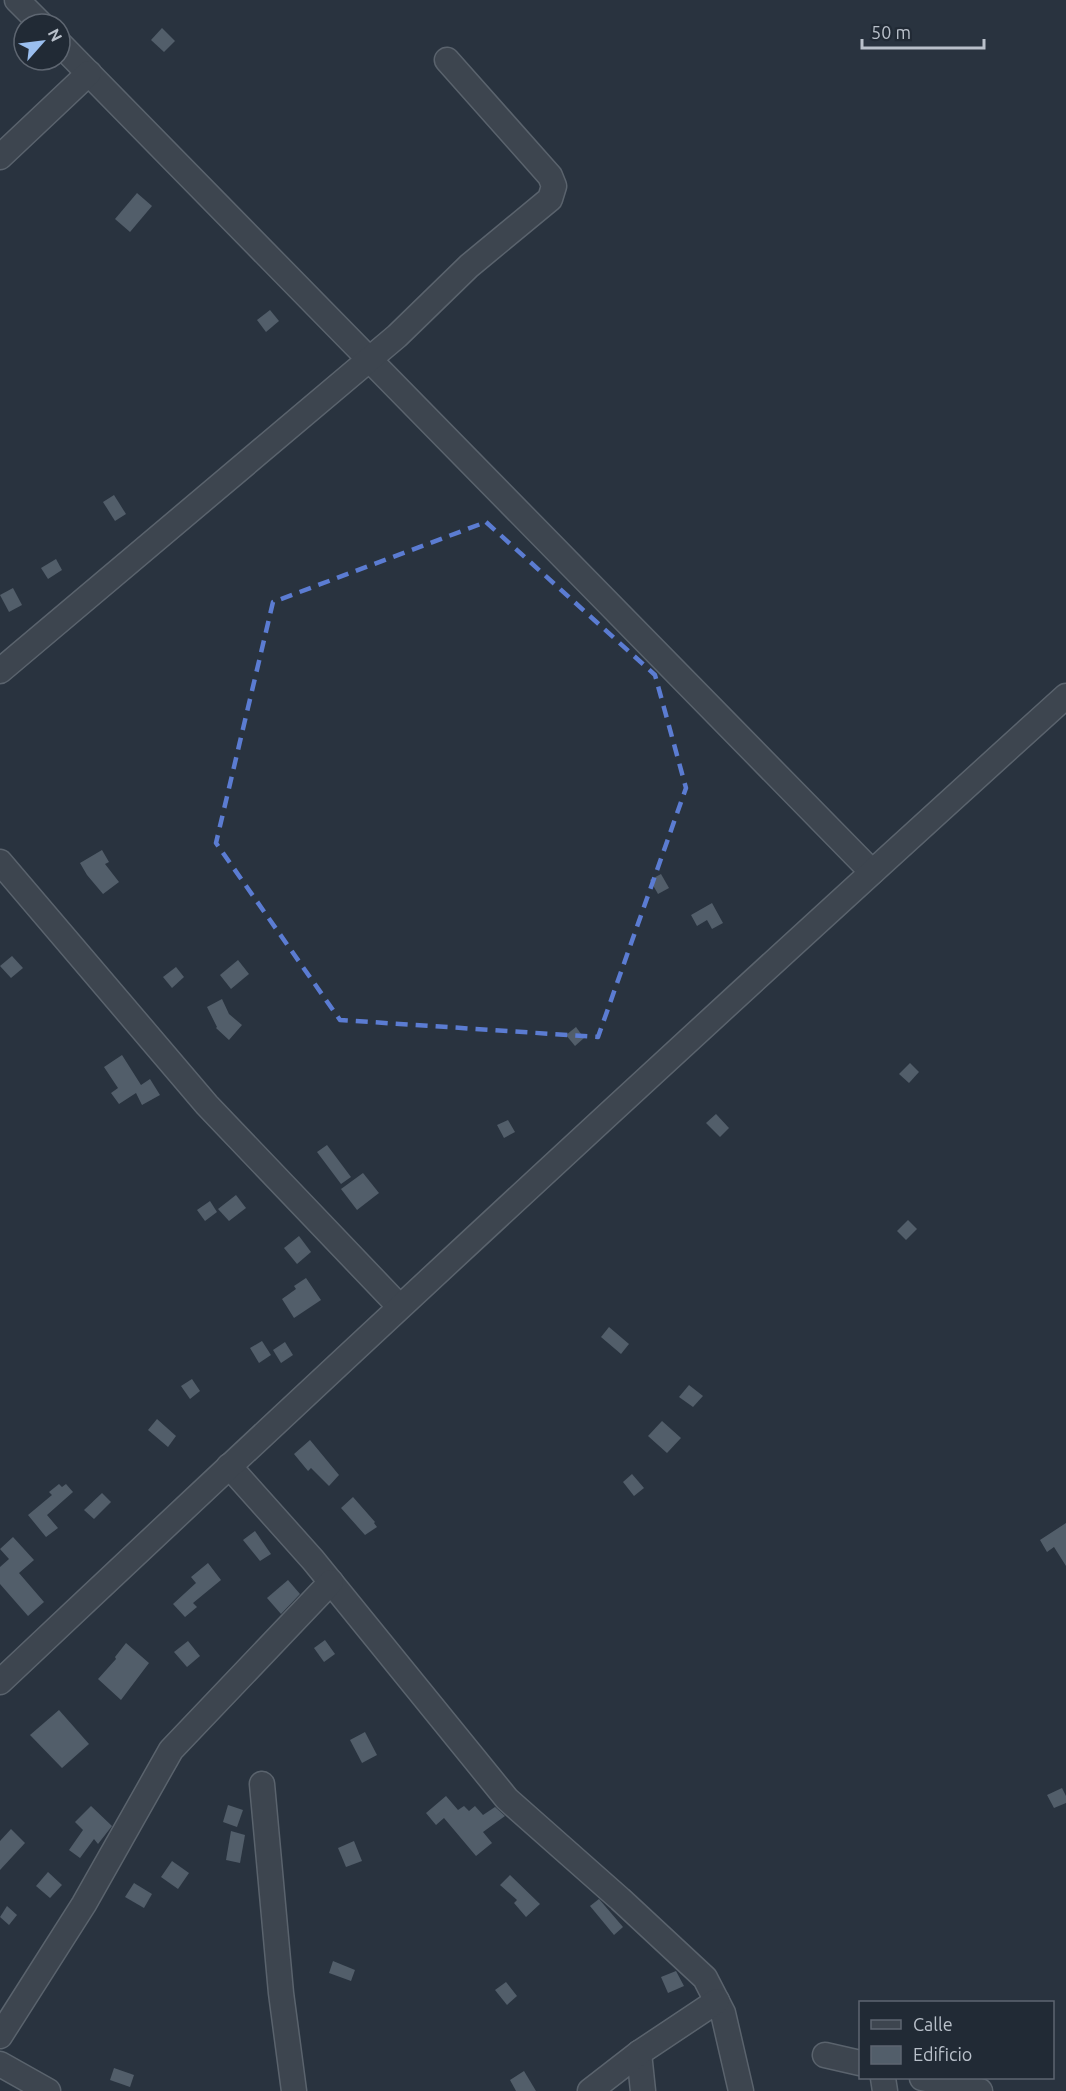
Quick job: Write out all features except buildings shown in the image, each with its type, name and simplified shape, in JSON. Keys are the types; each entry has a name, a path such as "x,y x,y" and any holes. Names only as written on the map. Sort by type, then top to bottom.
{"street":[{"path":"17,0 29,12"},
{"path":"72,56 872,872"},
{"path":"0,671 397,336 469,266 550,199 554,186 550,176 447,60"},
{"path":"0,157 89,73"},
{"path":"0,1682 399,1306 1066,696"},
{"path":"0,862 207,1105 399,1306"},
{"path":"229,1466 331,1582 507,1800 620,1899 705,1978 723,2013 741,2091"},
{"path":"0,2036 84,1904 171,1750 331,1582"},
{"path":"262,1784 281,1993 294,2091"},
{"path":"590,2091 639,2053 717,2001"},
{"path":"639,2053 644,2091"},
{"path":"825,2055 859,2063"},
{"path":"0,2064 35,2087"},
{"path":"926,2079 980,2091"}],"highlighted area":[{"path":"486,522 655,675 686,788 598,1037 340,1020 216,843 273,602"}]}
